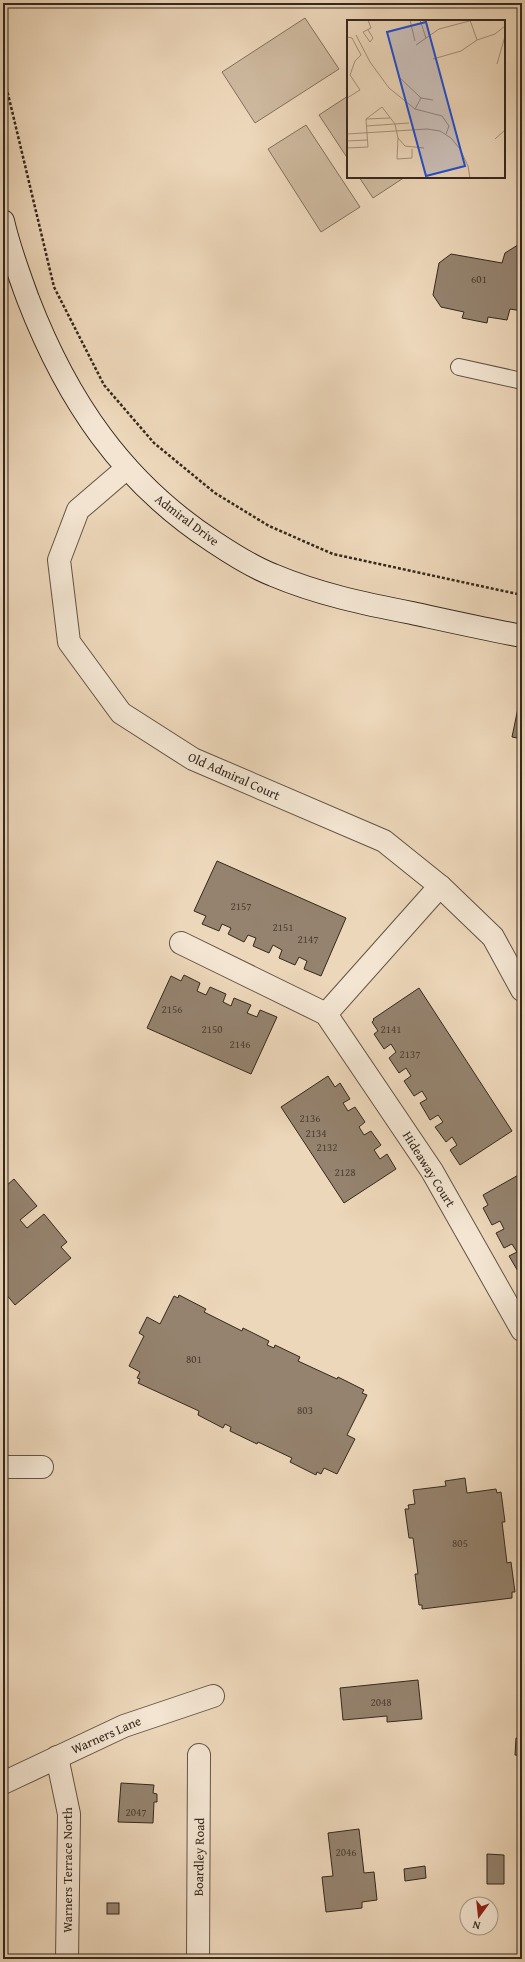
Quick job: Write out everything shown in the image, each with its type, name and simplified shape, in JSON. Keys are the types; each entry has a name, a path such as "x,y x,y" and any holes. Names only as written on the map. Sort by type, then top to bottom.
{"street":[{"name":"Admiral Drive","path":"3,220 21,280 55,362 75,398 98,432 127,468 160,502 197,531 232,554 272,574 308,589 347,600 522,636"},
{"name":"Old Admiral Court","path":"127,468 78,510 59,560 69,642 121,713 193,759 384,841 440,886 493,937 522,990"},
{"path":"326,1014 440,886"},
{"name":"Hideaway Court","path":"181,943 326,1014 432,1171 522,1330"},
{"path":"3,1467 42,1467"},
{"name":"Warners Lane","path":"3,1783 124,1726 213,1696"},
{"name":"Boardley Road","path":"198,1959 199,1755"},
{"name":"Warners Terrace North","path":"57,1757 69,1814 67,1959"}],"lane":[{"path":"459,367 522,381"}],"path":[{"path":"3,73 54,288 104,385 154,443 222,497 269,526 333,554 522,594"}],"shaded area":[{"path":"305,18 339,69 255,123 222,72"},
{"path":"347,97 347,157 319,115"},
{"path":"306,125 360,207 321,232 268,149"},
{"path":"360,178 403,178 373,198"}],"building":[{"path":"521,243 522,311 510,309 507,320 488,317 487,323 462,318 464,312 441,307 433,295 439,263 451,254 502,263 505,253"},
{"path":"518,708 522,709 522,739 512,737"},
{"path":"217,861 346,918 321,976 304,969 307,961 299,957 295,965 279,958 282,950 273,945 269,953 253,946 256,938 248,935 244,942 228,934 231,928 222,924 219,931 202,924 206,916 194,911"},
{"path":"184,975 200,983 197,991 206,995 210,987 226,994 223,1002 231,1006 234,998 251,1005 247,1013 257,1017 260,1010 277,1017 251,1074 147,1028 171,976 181,981"},
{"path":"419,988 512,1131 460,1165 450,1150 457,1145 452,1137 446,1142 435,1127 443,1122 438,1115 430,1120 420,1103 427,1099 422,1091 414,1096 404,1081 411,1076 406,1068 399,1073 389,1058 396,1052 391,1044 384,1049 374,1034 378,1031 372,1022 374,1020 373,1019"},
{"path":"328,1076 335,1087 340,1083 350,1099 343,1103 348,1111 355,1107 365,1122 359,1127 364,1135 371,1131 381,1145 374,1150 380,1159 387,1154 396,1169 344,1203 281,1107"},
{"path":"522,1173 522,1271 519,1273 509,1256 517,1252 512,1244 504,1248 496,1233 504,1229 500,1221 492,1225 483,1208 488,1205 483,1195"},
{"path":"14,1179 37,1206 20,1220 27,1228 44,1214 67,1242 61,1247 71,1258 15,1305 6,1294 3,1297 3,1180 7,1185"},
{"path":"179,1295 206,1309 204,1312 242,1331 243,1328 269,1341 267,1345 274,1348 275,1345 300,1357 298,1361 337,1379 338,1377 364,1390 362,1393 367,1395 347,1435 355,1439 337,1474 324,1468 321,1474 317,1472 316,1475 290,1462 292,1458 230,1431 231,1427 225,1424 223,1428 198,1415 199,1411 138,1383 140,1379 137,1378 140,1372 129,1366 144,1336 139,1333 147,1317 160,1324 174,1296 178,1298"},
{"path":"465,1478 467,1493 496,1489 497,1493 501,1492 505,1522 502,1522 507,1563 511,1562 515,1592 512,1592 512,1598 422,1609 422,1605 419,1605 415,1574 418,1574 413,1538 409,1538 405,1509 409,1509 408,1505 415,1504 413,1490 446,1486 445,1481"},
{"path":"418,1680 422,1719 387,1722 387,1716 343,1720 340,1688"},
{"path":"516,1738 522,1738 522,1756 515,1755"},
{"path":"121,1783 154,1785 153,1793 157,1794 157,1802 154,1802 153,1823 118,1822"},
{"path":"359,1829 364,1873 374,1872 377,1900 362,1902 362,1908 326,1912 322,1877 333,1876 328,1833"},
{"path":"487,1854 504,1855 504,1884 487,1884"},
{"path":"425,1866 426,1878 405,1881 404,1869"},
{"path":"107,1903 119,1903 119,1914 107,1914"}]}
